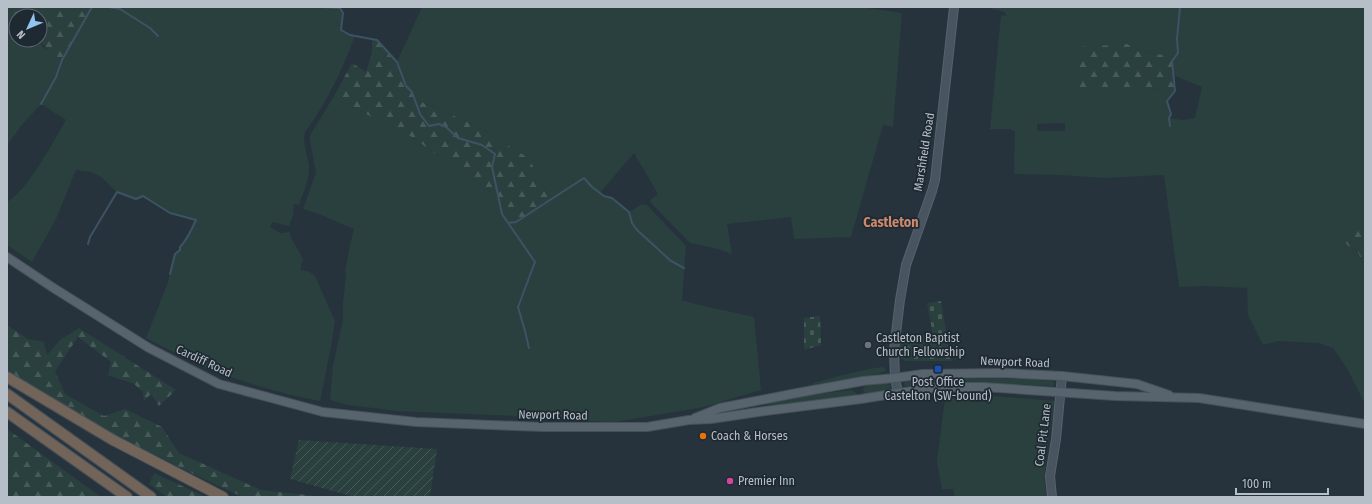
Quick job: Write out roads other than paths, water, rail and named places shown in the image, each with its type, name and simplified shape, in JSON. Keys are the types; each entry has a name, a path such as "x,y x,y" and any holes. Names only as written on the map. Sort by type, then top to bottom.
{"highway":[{"path":"7,377 88,427"},
{"path":"7,382 149,460 224,497"},
{"path":"7,394 151,497"},
{"path":"7,412 127,497"}],"main road":[{"name":"Cardiff Road","path":"7,256 52,287 149,348 219,384 323,412 416,422"},
{"name":"Newport Road","path":"689,420 720,408 858,382 923,374 1002,373 1062,376 1137,384 1175,397"},
{"name":"Newport Road","path":"416,422 543,428 647,427 689,420 711,419 861,400 942,387 984,387 1143,398 1199,398 1365,424"}],"street":[{"name":"Marshfield Road","path":"898,393 895,378 894,350 900,300 906,265 935,180 954,7"},
{"name":"Coal Pit Lane","path":"1052,497 1050,476 1056,439 1062,376"}],"waterway":[{"path":"41,104 56,77 62,60 92,7"},
{"path":"108,7 120,9 150,28 158,36"},
{"path":"321,7 340,8 343,13 341,30 350,35 377,40 397,62 406,86 412,92 420,114 429,126 439,124 446,127 458,138 482,145 495,154 492,167 502,214 535,262 518,307 529,348"},
{"path":"1170,126 1169,118 1171,114 1167,101 1175,91 1172,61 1178,53 1177,39 1180,7"},
{"path":"508,223 516,222 584,178 592,187 604,196 612,198 629,212 632,223 637,230 671,261 684,268"},
{"path":"88,244 90,237 117,192 136,199 143,196 170,213 196,220 187,238 180,247 180,250 175,254 170,274"}],"place":[{"name":"Castleton Baptist Church Fellowship","path":"868,345"},
{"name":"Post Office Castelton (SW-bound)","path":"938,369"},
{"name":"Coach & Horses","path":"703,436"},
{"name":"Premier Inn","path":"730,481"}],"district":[{"name":"Castleton","path":"891,222"}]}
